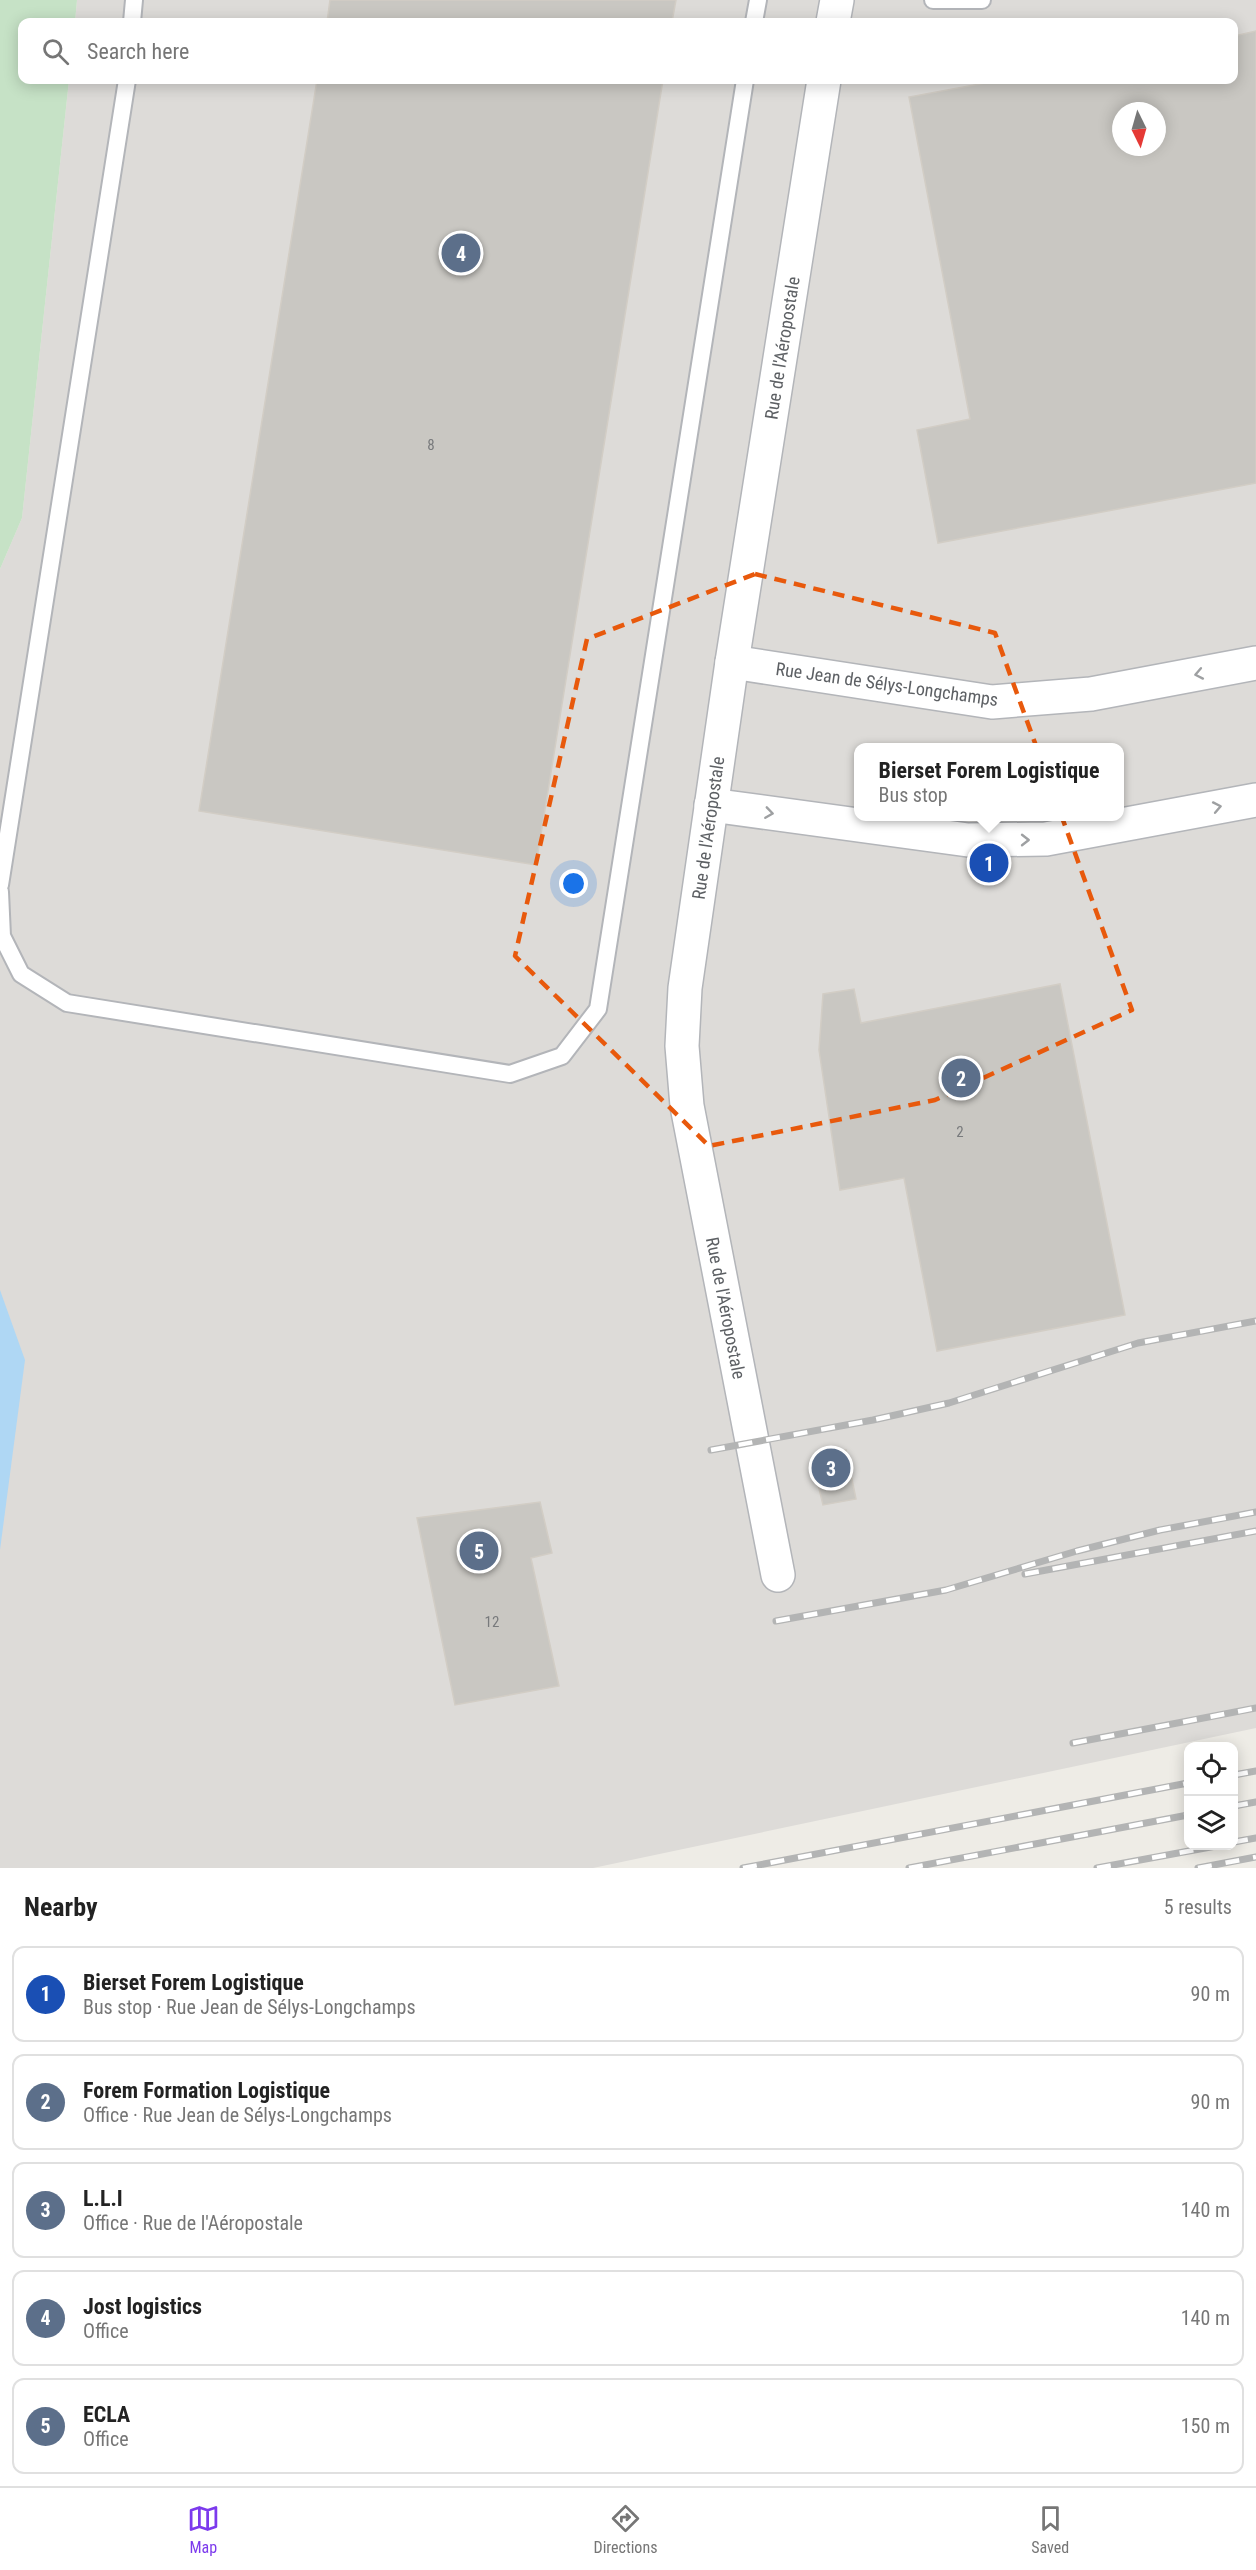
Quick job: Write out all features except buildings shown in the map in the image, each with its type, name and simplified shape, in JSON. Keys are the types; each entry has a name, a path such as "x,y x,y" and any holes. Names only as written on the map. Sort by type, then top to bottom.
{"street":[{"path":"834,18 837,0"},
{"name":"Rue de l'Aéropostale","path":"778,1575 690,1118 682,1046 685,988 732,662 823,84"},
{"name":"Rue Jean de Sélys-Longchamps","path":"732,662 992,702 1091,694 1256,663"},
{"path":"711,805 968,840 1024,840 1046,839 1256,800"}],"lane":[{"path":"132,18 134,0"},
{"path":"755,18 758,0"},
{"path":"933,0 982,0"},
{"path":"0,885 126,84"},
{"path":"0,892 2,936 21,974 67,1003 510,1074 562,1056 598,1010 744,84"}],"highlighted area":[{"path":"755,574 995,633 1132,1010 935,1100 709,1146 515,956 587,639"}],"shaded area":[{"path":"77,0 1256,0 1256,1728 593,1868 0,1868 0,569 22,518 69,84 1238,84 1238,18 75,18"}],"green space":[{"path":"0,0 77,0 75,18 18,18 18,84 69,84 22,518 0,569"}],"water":[{"path":"0,1290 25,1360 0,1550"}],"railway":[{"path":"711,1450 873,1420 949,1403 1138,1343 1256,1321"},
{"path":"776,1621 946,1590 1077,1551 1160,1530 1256,1512"},
{"path":"1025,1574 1256,1531"},
{"path":"1073,1743 1256,1708"},
{"path":"1238,1774 1256,1771"},
{"path":"743,1868 1184,1784"},
{"path":"1238,1805 1256,1802"},
{"path":"909,1868 1184,1816"},
{"path":"1238,1841 1256,1838"},
{"path":"1097,1868 1194,1850"},
{"path":"1198,1868 1256,1857"}],"place":[{"name":"Jost logistics","path":"461,253"},
{"name":"Bierset Forem Logistique","path":"989,863"},
{"name":"Forem Formation Logistique","path":"961,1078"},
{"name":"L.L.I","path":"831,1468"},
{"name":"ECLA","path":"479,1551"}]}
